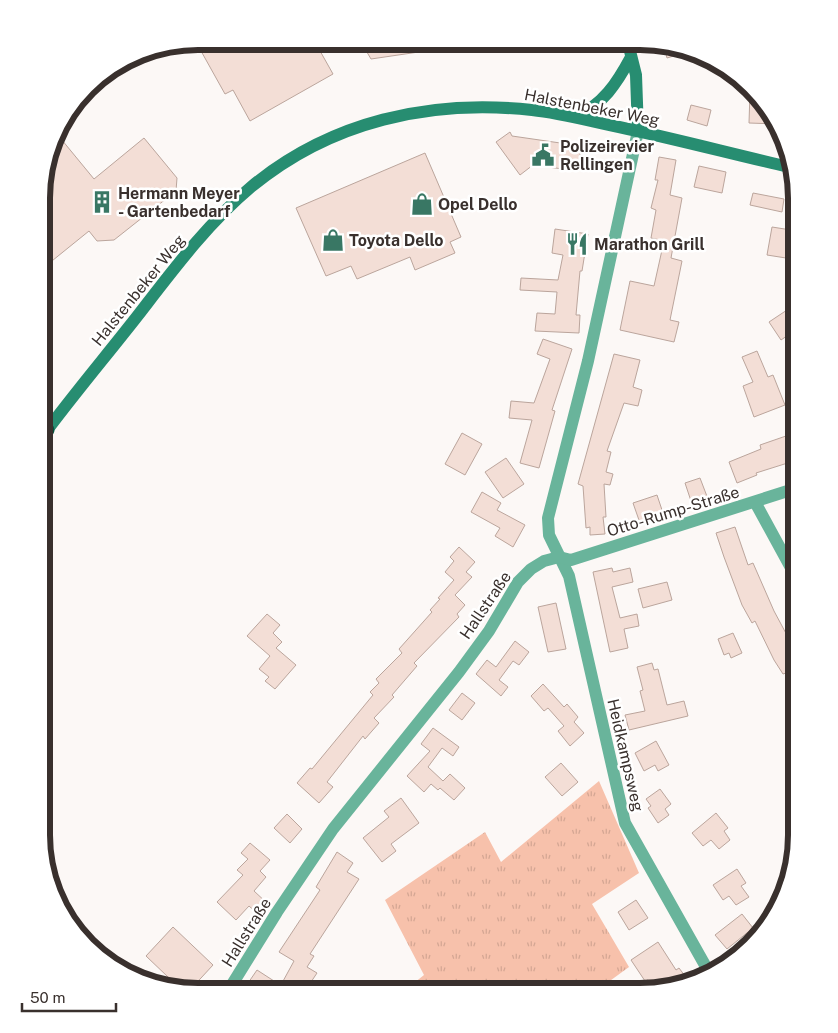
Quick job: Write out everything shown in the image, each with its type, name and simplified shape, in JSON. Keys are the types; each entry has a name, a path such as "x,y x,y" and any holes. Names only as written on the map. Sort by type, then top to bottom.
{"main road":[{"path":"630,50 638,89 638,131"},
{"path":"575,117 586,112 605,98 618,81 632,57"},
{"name":"Halstenbeker Weg","path":"50,425 172,272 205,233 251,187 300,154 378,119 436,108 475,107 532,110 575,117 784,166"}],"street":[{"path":"559,557 549,535 548,518 588,361 638,131"},
{"name":"Otto-Rump-Straße","path":"559,557 571,560 788,491"},
{"path":"755,502 788,564"},
{"name":"Heidkampsweg","path":"559,557 569,576 625,823 706,967"},
{"name":"Hallstraße","path":"233,983 277,912 334,829 459,672 489,631 518,582 539,563 559,557"}],"green space":[{"path":"599,781 639,873 592,904 629,967 607,983 414,983 424,975 385,900 485,832 501,862"}],"building":[{"path":"200,50 320,50 333,74 250,121 233,90 225,94"},
{"path":"366,50 432,50 371,59"},
{"path":"665,52 678,55 667,58"},
{"path":"750,99 768,124 749,123"},
{"path":"691,105 711,110 707,126 687,120"},
{"name":"Polizeirevier Rellingen","path":"510,132 512,136 581,146 578,171 533,165 520,175 496,142"},
{"name":"Hermann Meyer - Gartenbedarf","path":"144,138 177,178 176,191 114,240 97,241 89,231 50,263 51,178 62,140 94,179"},
{"path":"425,153 461,237 450,242 455,253 415,270 410,257 357,279 351,266 326,276 296,208"},
{"path":"659,157 676,160 670,195 682,198 671,258 682,261 670,320 679,322 674,342 620,330 630,281 654,286 664,241 651,238 656,210 651,208 658,180 655,180"},
{"path":"699,166 726,172 722,193 694,187"},
{"path":"753,193 784,199 782,212 750,205"},
{"path":"772,227 788,230 786,258 767,255"},
{"path":"555,229 588,234 582,271 580,271 576,315 580,315 579,333 535,331 537,313 555,314 557,292 520,290 521,278 558,280 563,255 552,253"},
{"path":"788,309 788,335 781,340 769,322"},
{"path":"543,339 572,349 552,410 555,411 539,468 520,463 532,420 509,418 511,401 534,403 550,359 537,354"},
{"path":"757,351 768,377 773,375 785,405 754,417 743,386 753,382 742,357"},
{"path":"614,354 640,360 633,387 642,390 638,406 624,403 607,451 611,452 606,472 613,474 610,485 604,484 606,517 603,517 605,534 590,535 590,527 586,528 583,486 578,484"},
{"path":"462,433 482,444 465,475 445,464"},
{"path":"786,436 788,442 788,463 756,473 757,475 737,483 729,462 761,449 760,445"},
{"path":"506,458 524,484 503,498 485,472"},
{"path":"700,478 708,499 692,504 685,483"},
{"path":"482,492 501,503 497,510 525,525 513,547 495,536 500,528 471,512"},
{"path":"657,495 664,516 640,523 633,503"},
{"path":"735,527 748,565 753,563 774,611 788,637 788,677 786,673 783,674 774,660 755,621 752,623 742,605 716,533"},
{"path":"459,547 475,562 466,572 472,577 455,595 465,605 457,614 459,617 414,663 417,666 392,695 394,697 374,718 379,723 365,739 363,736 327,782 333,787 319,803 297,783 310,768 312,769 373,695 370,692 379,683 376,679 402,653 399,649 432,612 430,610 440,599 438,598 454,580 445,572 454,561 450,557"},
{"path":"612,568 613,572 630,568 633,582 612,587 620,618 637,614 639,626 624,629 628,648 610,652 593,572"},
{"path":"667,582 672,600 643,608 638,589"},
{"path":"556,603 566,649 548,652 538,607"},
{"path":"267,614 280,625 273,633 282,642 276,648 296,665 275,689 265,681 269,677 259,669 270,656 247,636"},
{"path":"733,633 742,653 731,658 729,653 724,655 718,639"},
{"path":"515,641 529,652 519,665 513,661 499,680 508,687 501,696 476,674 487,660 496,667"},
{"path":"652,663 654,670 658,669 667,705 684,701 688,716 629,730 625,715 645,711 640,691 643,690 637,667"},
{"path":"543,684 564,707 567,704 578,717 574,722 584,733 570,746 558,731 564,726 548,708 544,711 531,696"},
{"path":"462,693 475,703 462,720 449,710"},
{"path":"433,728 459,747 453,756 442,748 428,767 443,781 450,774 465,788 454,800 440,788 438,790 431,784 424,792 407,776 430,751 421,744"},
{"path":"656,741 669,765 658,771 655,765 644,771 635,753"},
{"path":"561,763 578,782 562,796 545,777"},
{"path":"660,789 671,804 665,809 669,815 658,823 648,808 651,806 646,799"},
{"path":"401,798 419,823 391,844 396,851 382,862 363,838 389,817 384,811"},
{"path":"716,813 728,828 724,831 730,840 719,849 711,840 703,846 692,833"},
{"path":"287,814 302,829 290,843 274,828"},
{"path":"250,843 270,860 260,871 266,877 254,891 268,904 258,914 249,906 236,920 217,902 243,875 237,870 248,859 241,853"},
{"path":"337,852 353,863 347,872 359,879 310,954 314,956 307,967 317,973 310,983 282,983 294,961 279,952 320,890 316,887"},
{"path":"737,869 746,883 741,886 749,897 736,905 729,896 723,900 713,885"},
{"path":"636,900 648,918 629,930 618,912"},
{"path":"742,914 753,928 727,949 715,935"},
{"path":"173,927 213,965 196,983 188,983 166,979 168,977 146,956"},
{"path":"658,942 676,970 679,968 685,976 650,983 648,980 645,981 631,960"},
{"path":"257,970 274,981 273,983 248,983"}],"place":[{"name":"Polizeirevier Rellingen","path":"543,155"},
{"name":"Hermann Meyer - Gartenbedarf","path":"102,202"},
{"name":"Opel Dello","path":"422,204"},
{"name":"Toyota Dello","path":"333,240"},
{"name":"Marathon Grill","path":"577,244"}]}
